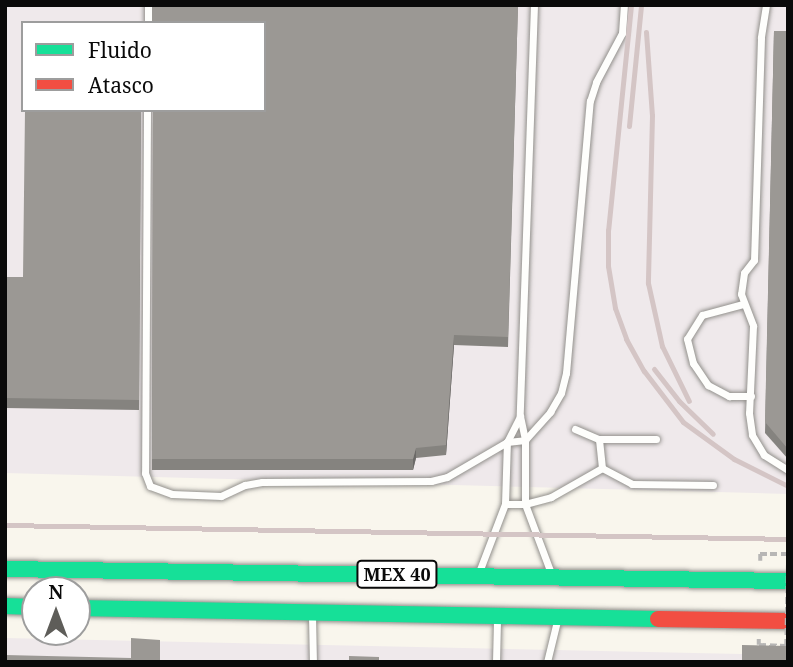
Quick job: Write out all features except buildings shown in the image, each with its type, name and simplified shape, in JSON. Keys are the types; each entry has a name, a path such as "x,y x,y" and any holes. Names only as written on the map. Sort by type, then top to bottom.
{"main road":[{"name":"MEX 40","path":"5,569 788,581"},
{"name":"MEX 40","path":"91,608 788,621"}],"lane":[{"path":"534,5 520,416 525,440 525,504 552,576"},
{"path":"147,112 145,473 150,486 172,494 221,496 245,485 262,482 431,481 447,477 507,442 525,440 550,412 565,383 590,101 596,82 622,33 624,5"},
{"path":"766,5 761,38 754,260 744,273 743,304 753,326 750,424 757,447 778,466 788,470"},
{"path":"743,304 702,315 687,338 693,363 708,385 729,396 751,396"},
{"path":"477,576 505,504 507,442 520,416"},
{"path":"575,429 600,439 656,439"},
{"path":"600,439 602,468"},
{"path":"505,504 525,504 562,492 602,468"},
{"path":"602,468 632,484 713,485"},
{"path":"312,612 313,662"},
{"path":"496,662 497,616"},
{"path":"547,662 558,617"}],"path":[{"path":"759,645 786,646 788,554 760,554"}],"shaded area":[{"path":"5,5 788,5 788,494 5,473"},
{"path":"5,638 21,638 21,646 91,646 91,640 788,655 788,662 5,662"}],"railway":[{"path":"631,5 608,230 608,266 615,308 626,339 644,371 683,422 734,459 788,486"},
{"path":"629,126 641,5"},
{"path":"646,32 652,115 648,283 662,346 689,401"},
{"path":"654,369 679,401 713,434"},
{"path":"5,525 788,539"}],"traffic: fast":[{"path":"5,569 788,581"},
{"path":"5,606 21,607"},
{"path":"91,608 658,619"}],"traffic: jam":[{"path":"658,619 788,621"}]}
